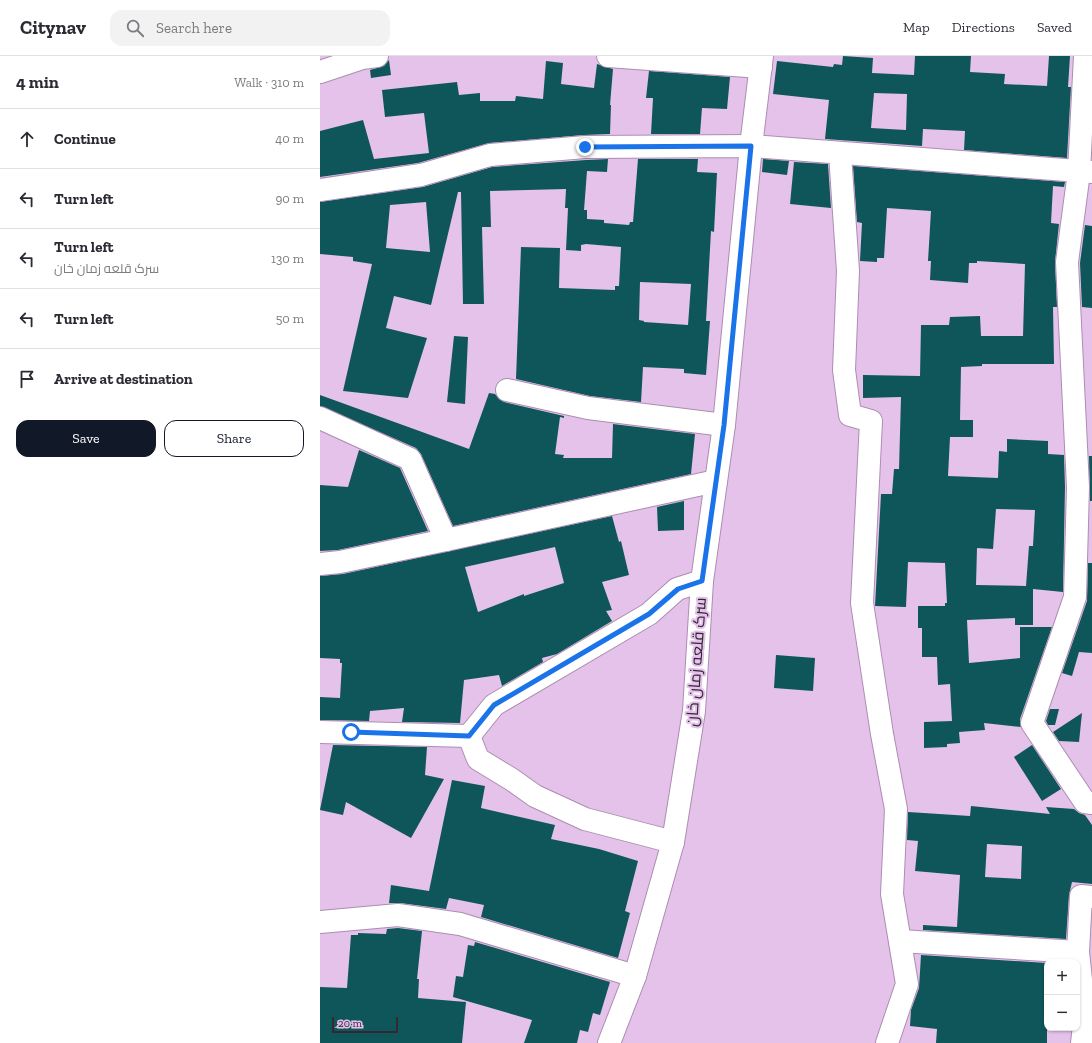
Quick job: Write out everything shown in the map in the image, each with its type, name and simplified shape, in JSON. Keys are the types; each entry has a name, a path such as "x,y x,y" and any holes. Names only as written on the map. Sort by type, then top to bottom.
{"street":[{"path":"320,72 362,58 377,56"},
{"path":"608,56 762,61"},
{"path":"1085,56 1085,172 1067,262 1084,598 1032,724 1085,802 1092,802"},
{"name":"سرک قلعه زمان خان","path":"609,1043 635,976 673,842 694,711 702,581 724,425 751,146 762,61"},
{"path":"320,190 421,175 490,155 585,147 751,146 1085,172"},
{"path":"840,154 848,271 844,370 850,415 871,421 862,603 882,734 896,809 892,894 907,984 887,1043"},
{"path":"508,390 588,408 724,425"},
{"path":"320,418 410,459 446,540"},
{"path":"320,564 340,562 716,482"},
{"path":"469,736 494,705 649,614 678,589 702,581"},
{"path":"320,732 469,736"},
{"path":"469,736 478,759 535,796 585,819 673,842"},
{"path":"1082,1043 1085,1017 1078,952 1081,896 1092,897"},
{"path":"320,922 398,915 460,924 635,976"},
{"path":"900,941 1078,952"}],"building":[{"path":"843,56 873,58 872,73 914,75 915,56 971,56 970,72 1005,74 1004,84 1047,86 1049,56 1070,56 1068,87 1071,87 1067,158 964,150 965,131 923,129 922,146 825,139 829,100 773,94 777,61 833,67 834,64 842,65","holes":["874,93 907,94 906,130 871,128"]},
{"path":"389,60 391,75 371,78 370,70 384,66"},
{"path":"546,61 563,63 561,84 594,88 597,64 613,69 610,105 610,134 489,143 418,163 320,177 320,131 363,120 374,159 429,153 424,113 385,117 382,90 457,82 459,95 480,93 480,101 515,101 516,96 543,99"},
{"path":"649,71 730,77 727,109 702,108 700,134 651,134 653,98 646,98"},
{"path":"608,159 607,172 587,171 584,210 587,210 587,219 604,220 604,223 629,225 630,222 633,222 638,159 698,159 697,172 717,173 714,232 711,231 706,321 710,321 706,375 684,373 684,369 643,367 641,402 590,396 516,379 521,247 560,248 559,288 615,290 615,286 619,286 621,247 586,244 581,245 581,251 566,250 568,208 565,208 566,189 490,191 491,227 482,227 484,304 463,304 461,192 458,192 431,305 394,296 386,328 427,338 408,398 343,391 372,264 353,261 353,257 320,254 320,202 423,187 492,167","holes":["426,202 430,252 386,248 390,205","640,282 691,284 688,325 644,322 639,320"]},
{"path":"763,159 789,161 787,175 762,172"},
{"path":"794,162 828,164 831,208 790,204"},
{"path":"853,166 1065,182 1064,187 1053,186 1051,223 1059,224 1055,262 1057,307 1053,307 1054,364 982,364 982,366 961,367 960,420 973,420 973,437 950,437 948,476 998,478 999,451 1007,452 1007,439 1048,441 1048,454 1064,455 1065,487 1063,592 1033,589 1033,625 1015,625 1015,618 967,620 969,663 1020,658 1020,627 1052,627 1020,719 1021,727 984,723 985,730 959,732 960,743 947,744 947,747 924,748 924,722 952,721 950,684 938,685 937,657 922,657 922,628 918,628 918,606 945,606 945,603 947,603 945,563 908,562 906,607 875,606 881,494 892,494 894,469 899,469 901,397 863,398 863,375 920,376 921,325 949,325 950,317 980,316 981,336 1023,336 1025,264 977,261 977,263 969,263 968,283 930,280 931,261 928,261 931,211 887,208 884,258 877,258 877,262 860,261 862,223 857,222","holes":["996,509 1035,510 1033,546 1029,546 1026,586 976,585 977,548 993,549"]},
{"path":"1085,225 1092,226 1092,308 1082,307 1080,263"},
{"path":"454,336 468,337 465,404 447,402"},
{"path":"489,393 495,394 504,402 564,416 564,418 560,417 555,454 564,455 563,458 612,458 613,424 695,434 691,474 453,526 421,454 416,448 320,406 320,395 469,449"},
{"path":"359,450 400,468 428,531 338,550 320,551 320,485 348,487"},
{"path":"1089,456 1092,456 1092,501 1090,501"},
{"path":"684,501 684,530 658,531 657,507"},
{"path":"612,516 619,542 621,541 629,575 602,582 612,610 606,611 612,621 557,654 542,658 543,662 502,686 499,675 464,680 460,723 402,722 404,708 370,711 369,721 320,720 320,697 340,698 342,663 340,663 340,659 320,658 320,576 343,574","holes":["555,547 564,583 524,596 524,594 478,612 465,567"]},
{"path":"1088,563 1092,563 1092,653 1079,652 1072,676 1062,673 1087,601"},
{"path":"776,655 815,658 813,691 774,688"},
{"path":"1050,709 1059,709 1055,725 1048,725 1046,721"},
{"path":"1082,713 1079,742 1059,741 1053,732"},
{"path":"333,745 427,747 425,775 444,779 411,838 346,802 343,815 320,810"},
{"path":"1032,745 1061,789 1042,801 1014,757"},
{"path":"452,780 485,786 481,808 555,825 551,839 599,849 638,861 625,911 630,913 618,958 481,917 484,905 449,898 446,909 389,903 391,885 429,891"},
{"path":"971,806 1050,814 1046,807 1074,809 1085,815 1092,825 1092,884 1072,882 1069,895 1066,939 923,930 923,925 957,927 960,875 915,871 918,841 907,840 908,812 970,816","holes":["987,844 1022,846 1021,879 985,877"]},
{"path":"398,928 422,931 417,979 419,979 418,998 466,1002 462,1043 320,1043 320,987 347,988 351,935 358,935 358,933 386,934 387,929"},
{"path":"475,942 610,982 600,1015 593,1013 588,1032 580,1030 577,1043 524,1043 532,1020 453,997 456,976 463,977 468,945 474,946"},
{"path":"921,955 1044,963 1044,1031 1047,1031 1047,1043 936,1043 937,1029 910,1026 911,1010 919,988"}],"route":[{"path":"351,732 469,736 494,705 649,614 678,589 702,581 724,425 751,146 585,147"}]}
